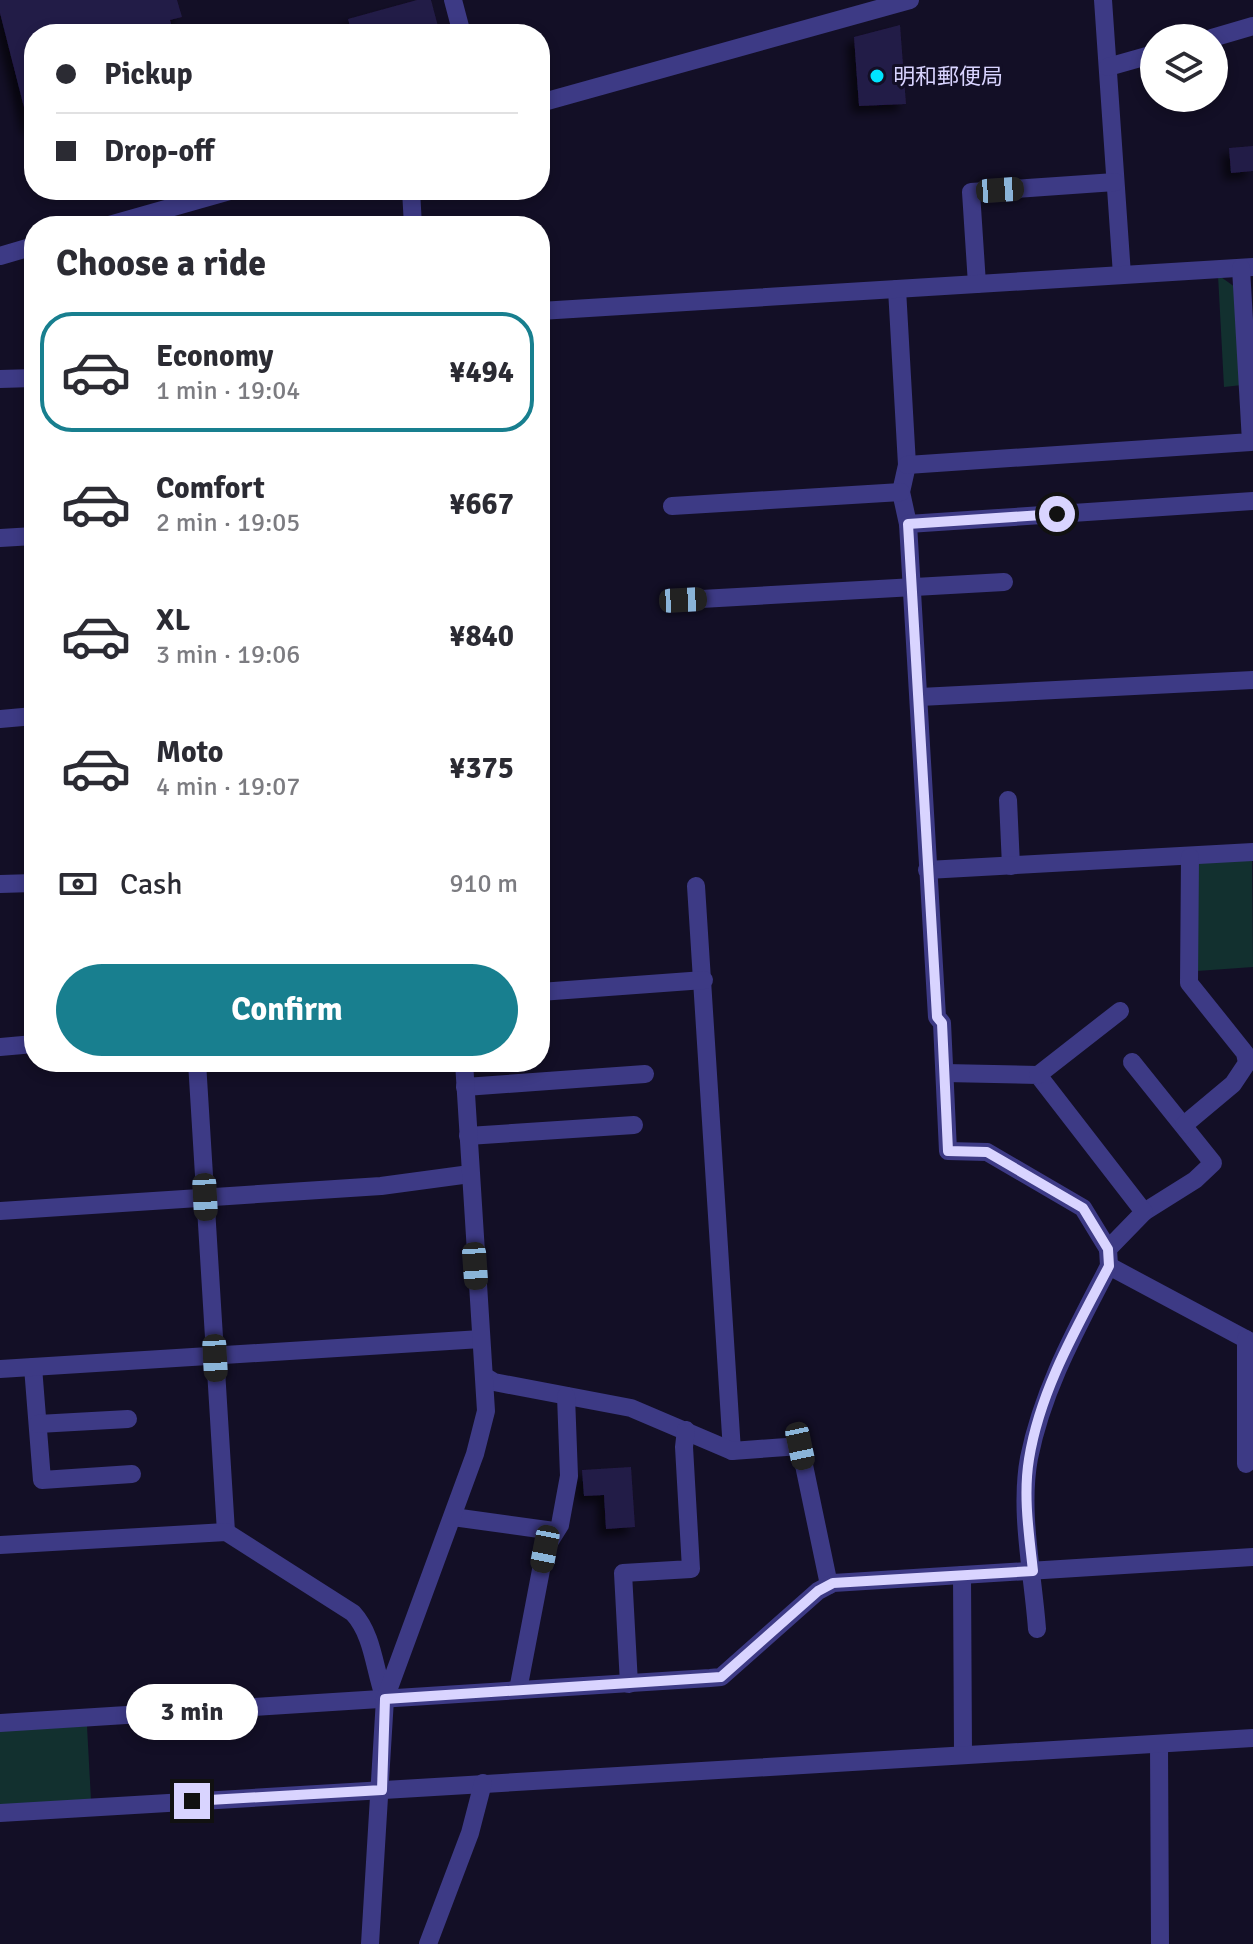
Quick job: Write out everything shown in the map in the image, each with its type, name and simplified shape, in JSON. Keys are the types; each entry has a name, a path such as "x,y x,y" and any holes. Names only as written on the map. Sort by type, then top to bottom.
{"street":[{"path":"453,0 459,24"},
{"path":"550,100 910,0"},
{"path":"1103,0 1122,275"},
{"path":"1228,33 1253,26"},
{"path":"1108,67 1140,58"},
{"path":"977,284 971,192 1115,182"},
{"path":"158,216 204,200"},
{"path":"0,256 24,249"},
{"path":"550,310 1247,267 1252,442 907,465"},
{"path":"897,289 907,465 901,492 908,524 920,697 927,870 937,1017 942,1023 948,1151 987,1152 1083,1208 1109,1258 1250,1341 1246,1464"},
{"path":"0,379 24,378"},
{"path":"672,506 901,492"},
{"path":"908,524 1253,501"},
{"path":"0,538 24,537"},
{"path":"683,600 1004,582"},
{"path":"920,697 1253,680"},
{"path":"0,719 24,717"},
{"path":"1008,800 1011,866"},
{"path":"927,870 1253,852"},
{"path":"1184,1125 1233,1084 1247,1063 1245,1053 1189,983 1190,857"},
{"path":"0,884 24,883"},
{"path":"696,886 732,1451"},
{"path":"550,991 704,980"},
{"path":"945,1073 1038,1075 1120,1011"},
{"path":"0,1047 24,1045"},
{"path":"1037,1629 1027,1518 1029,1460 1057,1367 1109,1258 1144,1212 1195,1180 1213,1163 1132,1062"},
{"path":"198,1072 226,1532"},
{"path":"385,1699 484,1427 484,1376 464,1072"},
{"path":"465,1087 645,1074"},
{"path":"1038,1075 1144,1212"},
{"path":"468,1136 634,1125"},
{"path":"0,1211 381,1186 470,1174"},
{"path":"0,1369 215,1358 481,1339"},
{"path":"33,1367 42,1480 132,1474"},
{"path":"484,1376 494,1382 631,1408 732,1451 800,1446 829,1585"},
{"path":"518,1690 545,1549 560,1525 569,1476 566,1396"},
{"path":"38,1424 128,1419"},
{"path":"629,1684 623,1573 691,1569 684,1447 686,1430"},
{"path":"453,1517 554,1531"},
{"path":"0,1545 226,1532 353,1613 365,1625 385,1699 382,1790 370,1944"},
{"path":"0,1723 721,1677 818,1591 829,1585 1253,1557"},
{"path":"962,1575 963,1754"},
{"path":"0,1816 483,1783 1253,1738"},
{"path":"1159,1744 1160,1944"},
{"path":"428,1944 470,1833 483,1783"}],"green space":[{"path":"1218,275 1235,287 1242,385 1224,387"},
{"path":"1252,858 1253,967 1197,971 1198,861"},
{"path":"87,1726 91,1800 0,1805 0,1731"}],"building":[{"path":"0,0 177,0 182,17 170,20 171,24 24,24 24,107 0,13"},
{"path":"417,0 431,0 437,24 349,24 348,19"},
{"path":"900,25 906,104 859,106 854,37"},
{"path":"1253,146 1253,171 1231,173 1229,148"},
{"path":"631,1467 635,1527 606,1529 604,1495 584,1496 582,1470"}],"place":[{"name":"明和郵便局","path":"877,76"}],"route":[{"path":"192,1801 382,1790 385,1699 721,1677 818,1591 833,1583 1033,1571 1027,1518 1029,1460 1057,1367 1109,1266 1108,1249 1083,1208 987,1152 948,1151 942,1023 937,1017 929,900 908,524 1057,514"}]}
